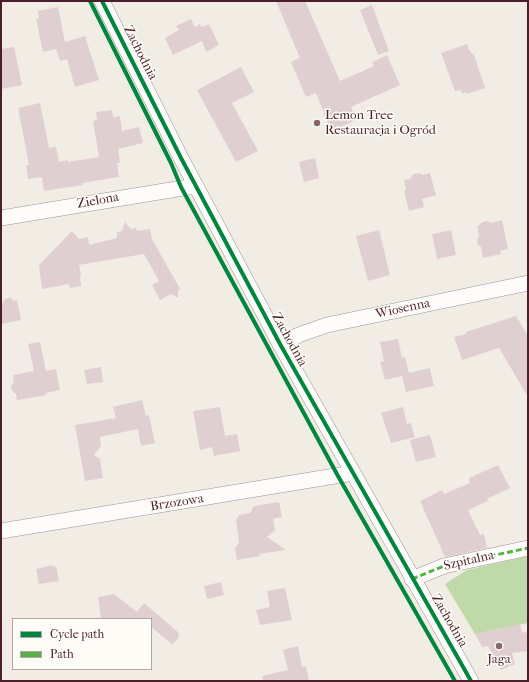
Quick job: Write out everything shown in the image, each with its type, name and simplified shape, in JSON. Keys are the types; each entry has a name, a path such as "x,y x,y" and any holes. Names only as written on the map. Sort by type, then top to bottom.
{"street":[{"name":"Zachodnia","path":"102,1 195,186 280,344 471,681"},
{"name":"Zielona","path":"1,218 195,186"},
{"name":"Wiosenna","path":"280,344 301,334 327,325 528,283"},
{"name":"Brzozowa","path":"1,532 353,473"},
{"name":"Szpitalna","path":"412,579 444,566 528,548"}],"green space":[{"path":"528,556 528,623 475,634 445,584 467,570"}],"building":[{"path":"276,1 305,1 340,81 374,66 372,62 387,55 400,85 351,107 356,120 331,131 316,93 306,97 291,62 300,58"},
{"path":"372,5 389,51 378,55 360,10"},
{"path":"58,7 65,42 85,36 99,80 75,87 67,59 60,61 56,49 43,52 36,19 39,18 38,11"},
{"path":"191,19 195,27 200,24 201,27 209,24 219,45 206,52 202,41 173,55 165,38 179,30 176,26"},
{"path":"467,44 469,50 474,55 485,88 467,94 466,92 462,94 461,90 455,91 441,53"},
{"path":"14,47 22,85 1,89 1,49"},
{"path":"241,67 254,92 232,103 258,151 236,162 197,90"},
{"path":"40,103 49,148 56,147 59,162 99,157 93,121 97,120 96,112 112,110 113,117 120,116 122,131 139,127 143,143 118,149 120,163 117,163 119,177 82,183 83,185 44,191 42,177 28,179 26,165 29,165 18,108"},
{"path":"315,158 319,178 304,182 299,162"},
{"path":"419,173 423,175 430,173 436,195 422,199 424,207 409,211 404,191 406,190 404,180 411,178 413,174"},
{"path":"502,220 508,249 500,251 501,254 483,258 481,247 478,245 477,240 479,236 477,226 482,222 487,221 491,223"},
{"path":"125,222 131,229 136,228 137,231 150,229 152,239 180,289 178,291 178,298 171,294 160,300 152,285 159,281 144,254 79,265 81,286 70,288 69,284 42,289 39,265 72,231 79,239 88,237 89,245 117,238 117,232 122,231"},
{"path":"379,230 390,275 368,281 356,236"},
{"path":"451,230 456,255 437,259 432,234"},
{"path":"11,298 14,301 17,300 21,320 1,324 1,306 5,299"},
{"path":"516,316 528,336 528,397 499,348 462,360 454,337"},
{"path":"398,339 402,358 405,357 409,373 430,368 434,386 406,392 402,376 385,380 380,362 384,361 380,342"},
{"path":"40,342 46,371 56,369 60,390 46,393 46,395 17,400 16,394 12,391 11,386 14,382 13,375 34,371 28,344"},
{"path":"101,367 103,382 87,384 84,370"},
{"path":"142,400 146,416 149,415 155,443 141,446 138,429 100,437 101,446 94,455 100,459 103,478 85,481 75,425 116,418 113,407"},
{"path":"220,407 225,436 237,434 240,451 214,456 212,447 200,450 193,411"},
{"path":"403,407 407,424 411,423 415,437 391,443 381,413"},
{"path":"430,435 436,457 416,462 410,440"},
{"path":"498,465 510,488 487,499 488,501 468,510 480,535 484,534 487,548 445,557 420,501 442,490 444,494 470,483 469,478"},
{"path":"279,502 282,517 273,519 275,530 267,537 286,550 259,554 260,556 237,560 235,548 239,543 236,520 239,515 250,513 254,506"},
{"path":"53,565 53,567 56,566 59,581 39,584 36,569"},
{"path":"221,582 224,595 207,599 204,586"},
{"path":"285,588 292,620 260,625 256,610 270,607 267,591"},
{"path":"114,594 137,612 144,603 178,632 179,636 177,640 172,644 152,628 152,618 101,618 98,597"},
{"name":"Jaga","path":"520,624 522,633 528,631 528,651 512,653 515,664 501,670 488,646 482,647 475,634"},
{"path":"298,646 302,667 306,666 309,681 263,681 262,676 288,670 283,650"}],"marked path":[{"path":"412,579 444,566 528,548"}],"cycle path":[{"path":"90,1 171,163 181,187 338,476 455,681"},
{"path":"102,1 181,158 280,344 471,681"}],"place":[{"name":"Lemon Tree Restauracja i Ogród","path":"317,123"},
{"name":"Jaga","path":"499,646"}]}
